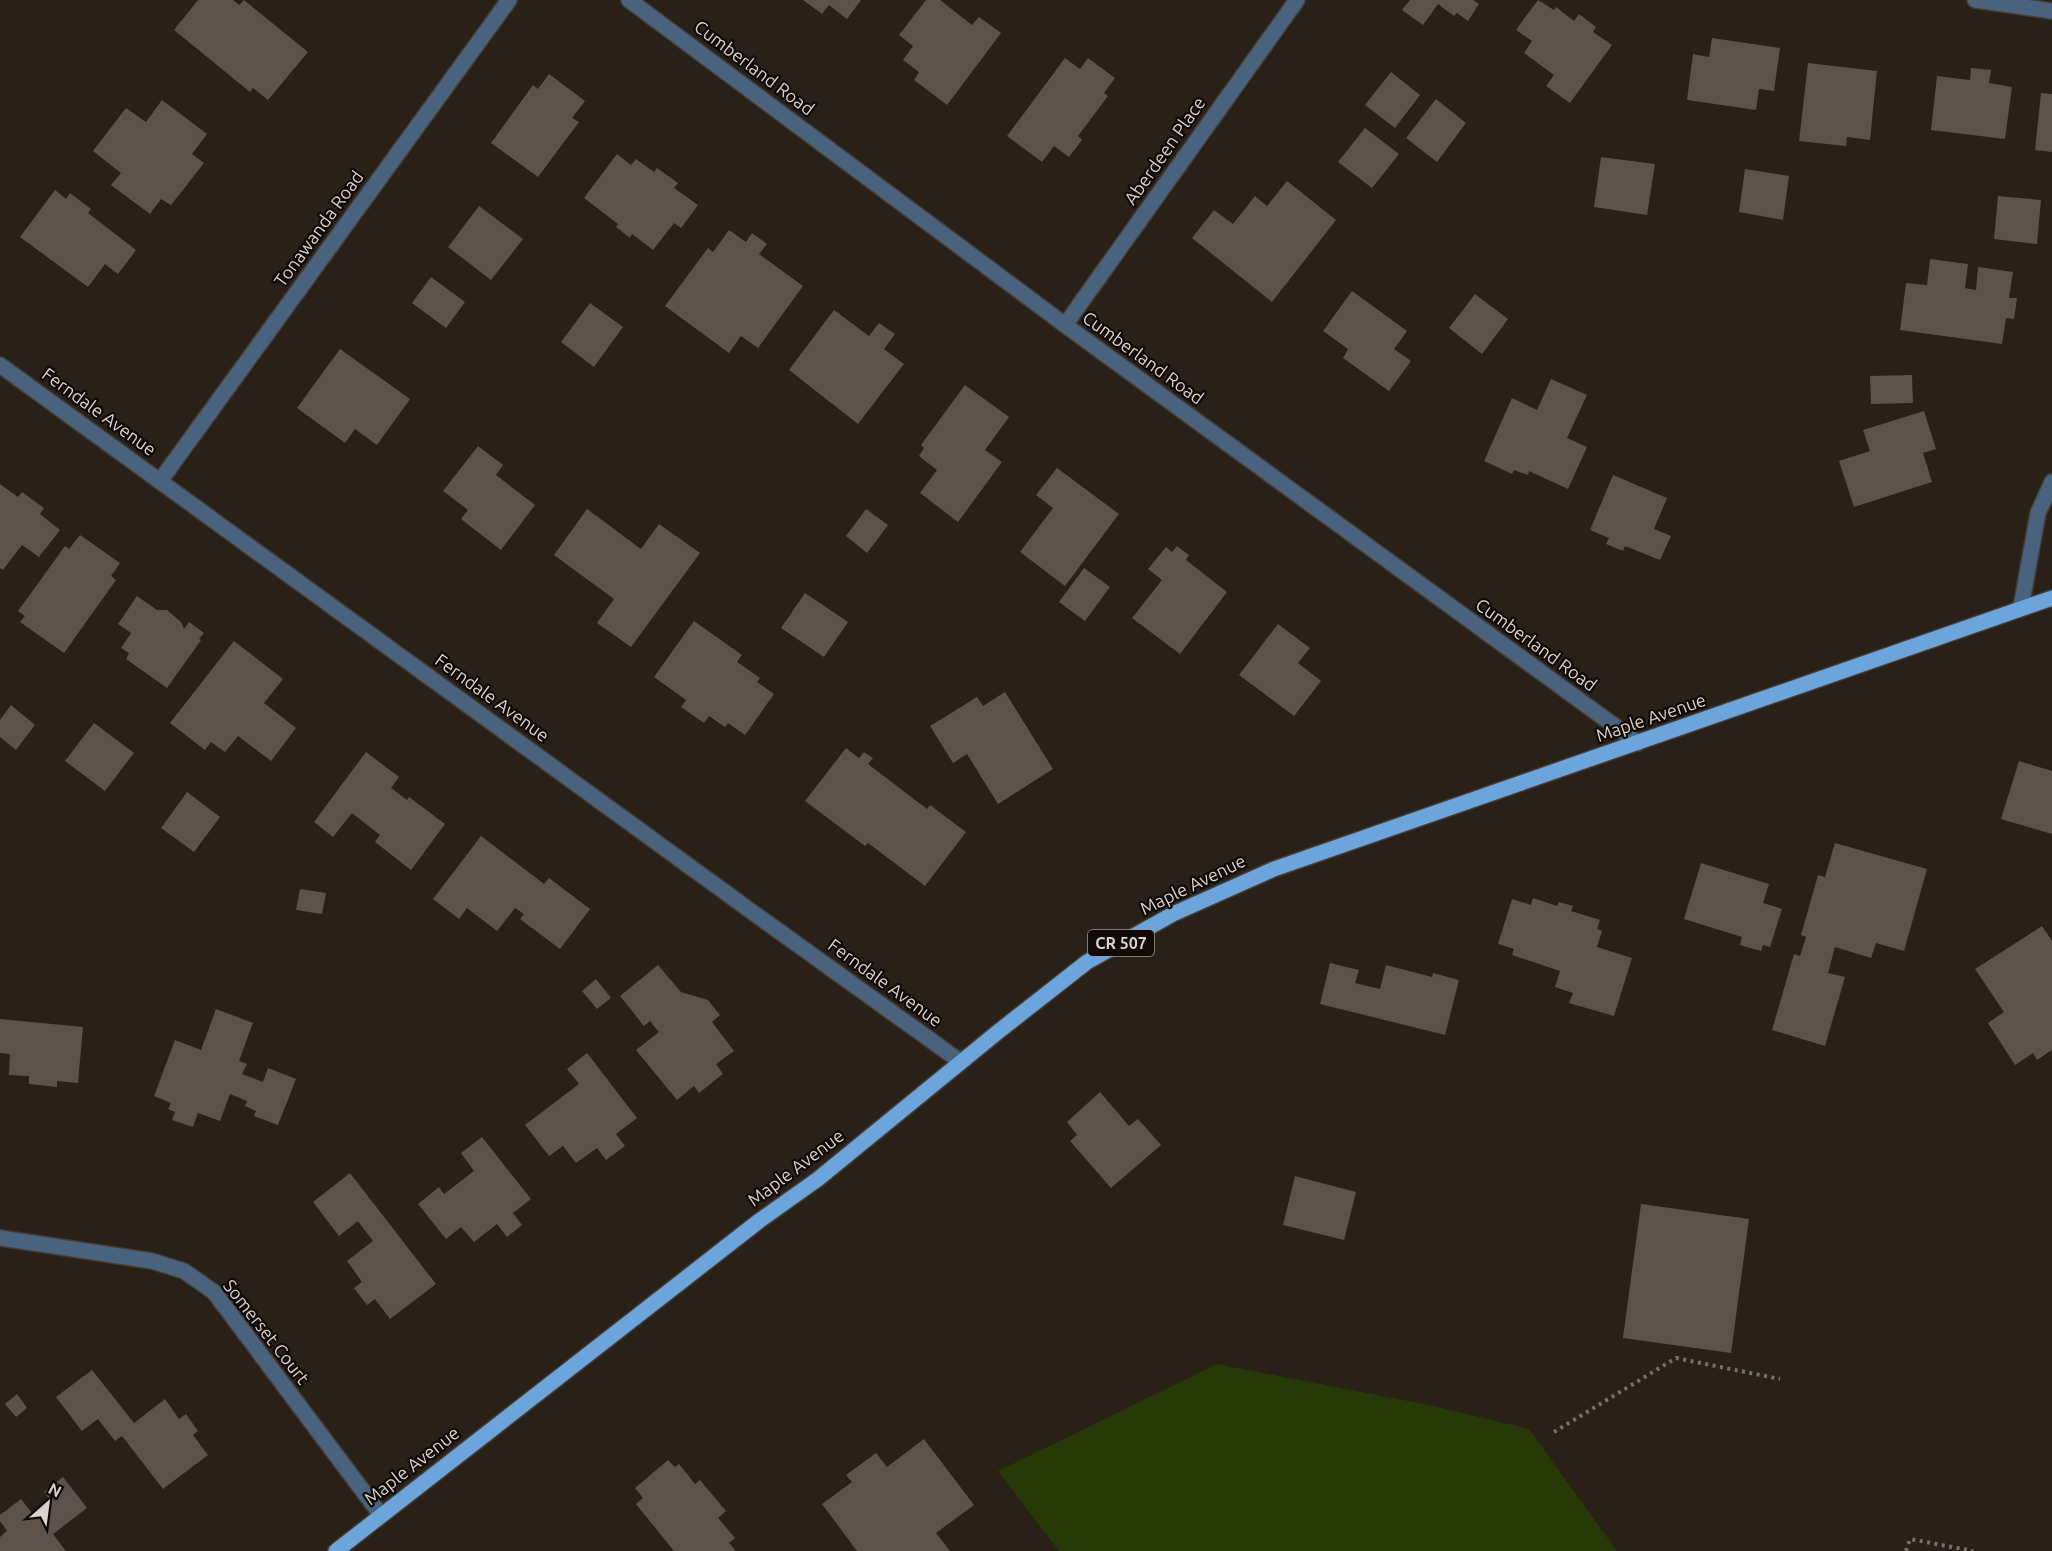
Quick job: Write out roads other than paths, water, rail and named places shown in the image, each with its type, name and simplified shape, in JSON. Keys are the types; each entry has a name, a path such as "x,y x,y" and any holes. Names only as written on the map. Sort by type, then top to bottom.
{"main road":[{"name":"Maple Avenue","path":"336,1551 759,1221 818,1179 1087,962 1173,914 1274,868 2052,598"}],"street":[{"name":"Tonawanda Road","path":"160,481 509,0"},
{"name":"Cumberland Road","path":"629,0 1065,325 1638,743"},
{"name":"Aberdeen Place","path":"1065,325 1297,0"},
{"path":"1975,0 2052,11"},
{"name":"Ferndale Avenue","path":"0,365 745,908 961,1062"},
{"path":"2021,607 2038,513 2052,482"},
{"name":"Somerset Court","path":"0,1239 152,1261 184,1271 214,1292 381,1515"}]}
